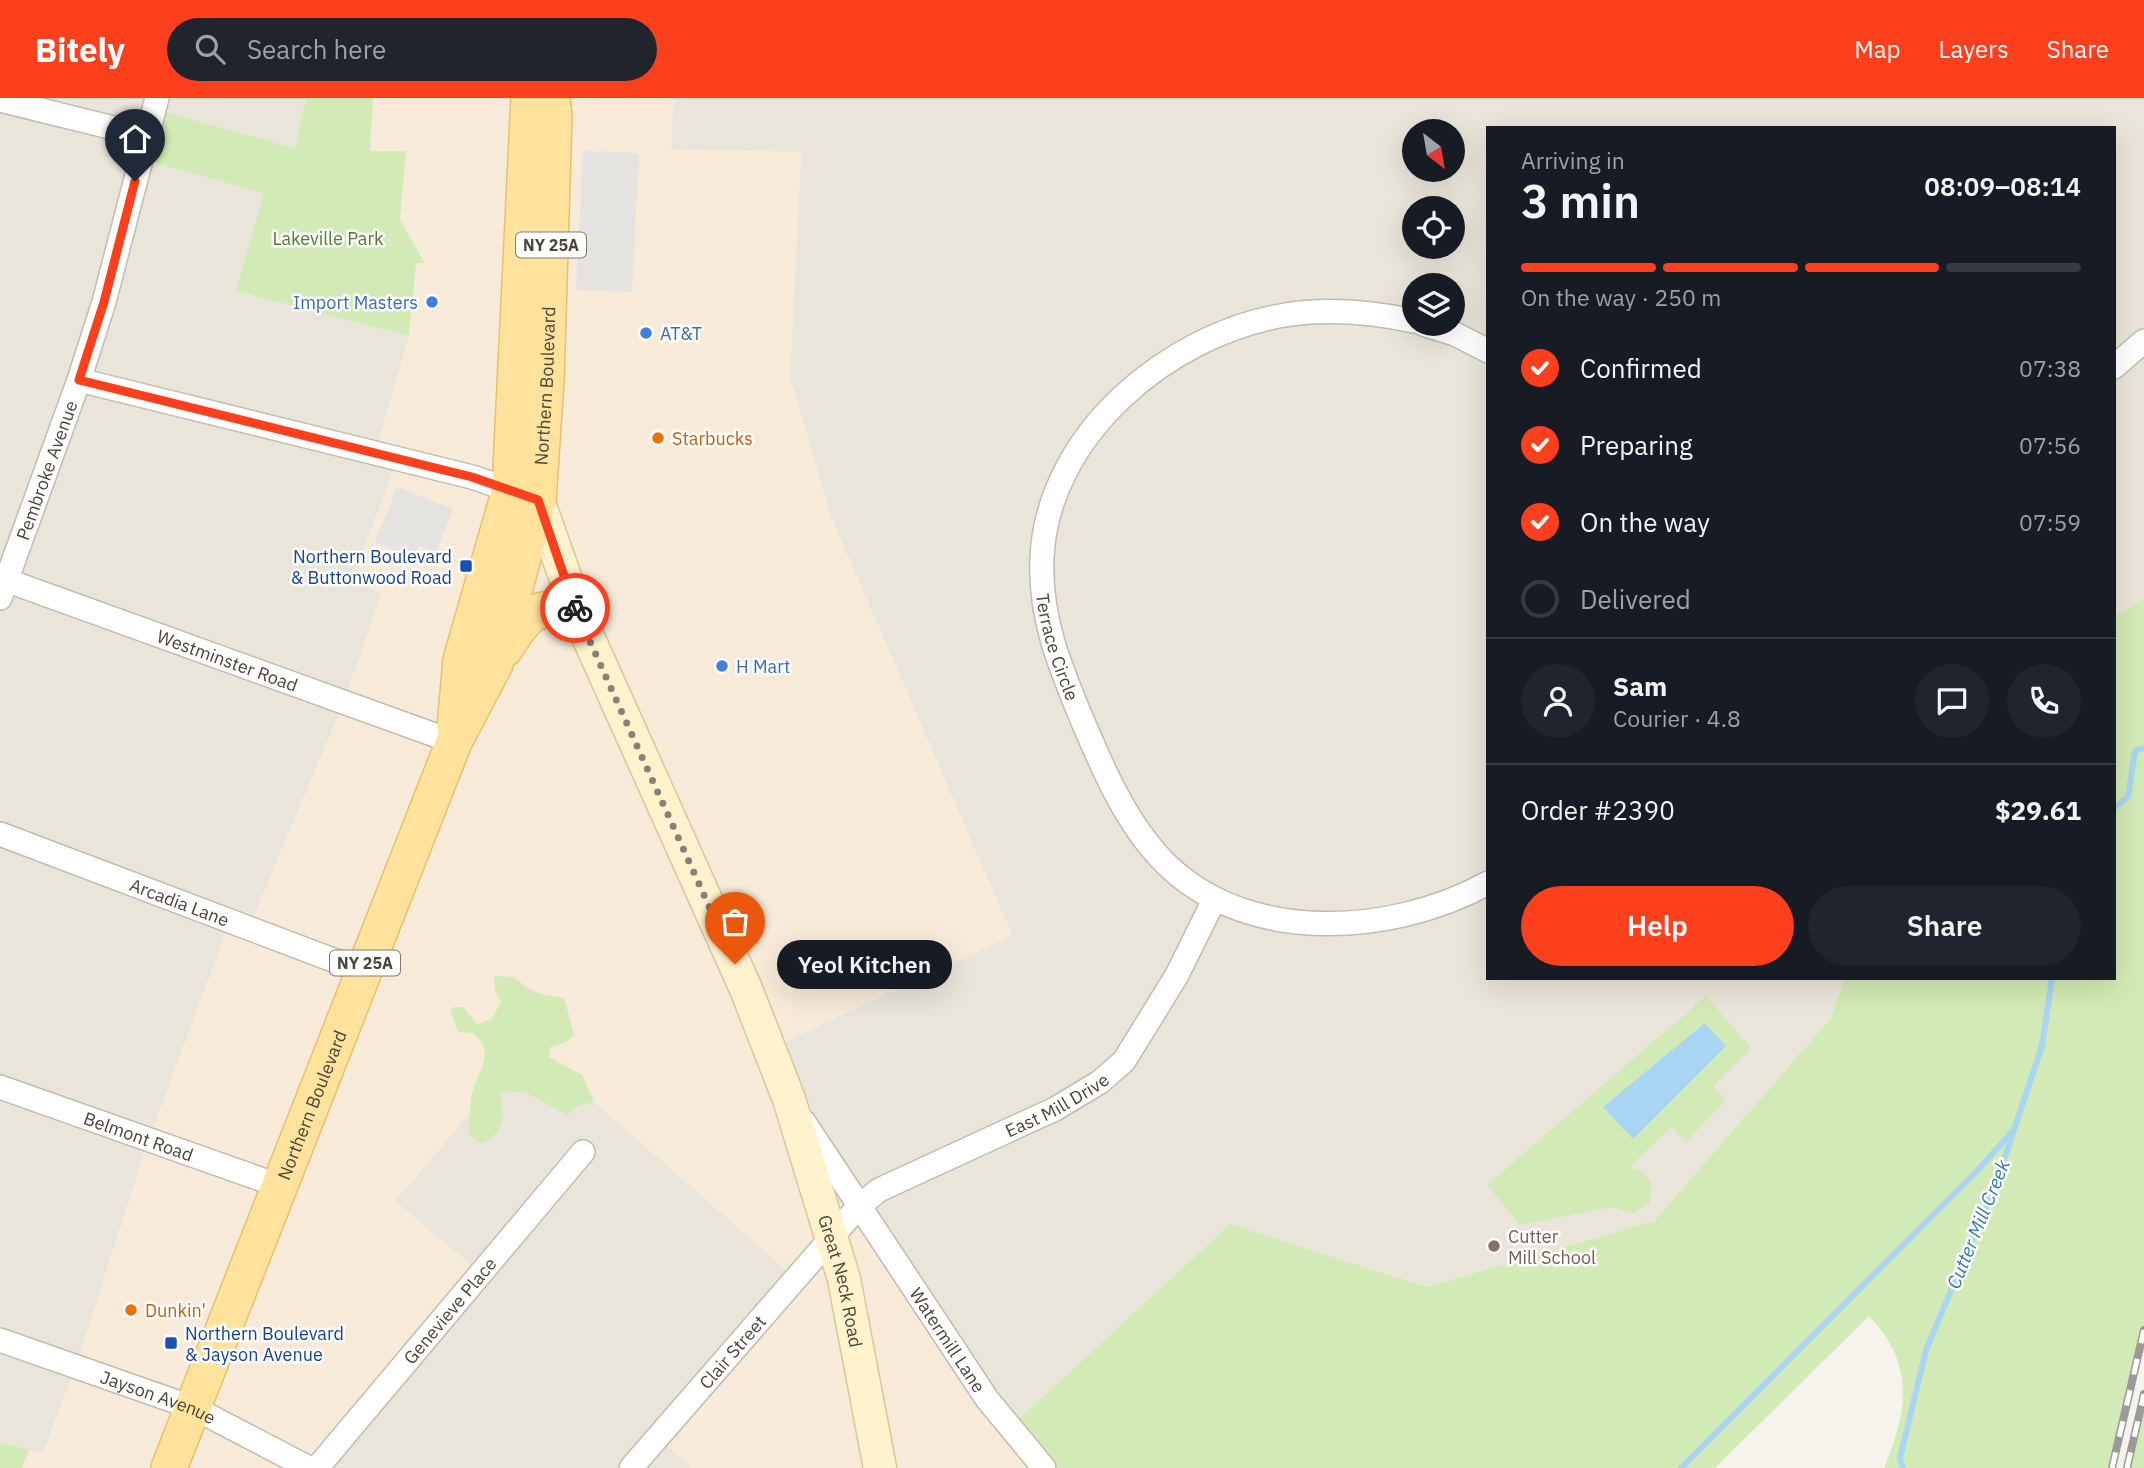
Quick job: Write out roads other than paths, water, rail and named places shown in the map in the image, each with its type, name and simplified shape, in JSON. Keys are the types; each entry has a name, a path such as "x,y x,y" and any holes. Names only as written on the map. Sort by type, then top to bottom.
{"main road":[{"name":"Northern Boulevard","path":"454,742 461,660 524,495 529,98"},
{"name":"Northern Boulevard","path":"169,1468 277,1185 454,742 495,664 524,495 552,222 552,98"},
{"name":"Great Neck Road","path":"524,495 746,989 789,1099 844,1279 880,1468"},
{"path":"495,664 516,631 539,610 557,608 580,619"}],"street":[{"name":"Pembroke Avenue","path":"2,585 79,380 104,302 156,98"},
{"path":"0,100 146,136"},
{"name":"Terrace Circle","path":"1402,319 1371,313 1316,312 1283,315 1241,326 1200,342 1163,364 1128,391 1099,423 1061,480 1048,512 1042,555 1042,602 1051,639 1090,737 1122,805 1155,852 1180,876 1214,900 1268,917 1325,924 1382,921 1433,908 1486,884"},
{"path":"1459,336 1486,350"},
{"path":"2116,365 2144,341"},
{"path":"79,380 472,477 524,495"},
{"name":"Westminster Road","path":"2,585 454,742"},
{"name":"Arcadia Lane","path":"0,834 362,971"},
{"name":"East Mill Drive","path":"831,1235 858,1207 880,1190 1055,1109 1100,1082 1124,1061 1177,975 1214,900"},
{"name":"Belmont Road","path":"0,1087 277,1185"},
{"name":"Great Neck Road","path":"789,1099 858,1207"},
{"name":"Genevieve Place","path":"317,1468 583,1152"},
{"name":"Watermill Lane","path":"858,1207 987,1399 1045,1468"},
{"name":"Clair Street","path":"631,1468 831,1235"},
{"name":"Jayson Avenue","path":"0,1340 194,1408 309,1468"}],"water":[{"path":"1705,1023 1726,1046 1633,1139 1603,1107"}],"waterway":[{"name":"Cutter Mill Creek","path":"2116,806 2128,797 2135,751 2144,748"},
{"name":"Cutter Mill Creek","path":"1903,1468 1900,1458 1926,1350 1996,1184 2042,1046 2052,980"},
{"path":"1681,1468 1977,1171 2011,1133"}],"railway":[{"path":"2112,1468 2144,1330"},
{"path":"2127,1468 2144,1394"}],"place":[{"name":"Import Masters","path":"432,302"},
{"name":"AT&T","path":"646,333"},
{"name":"Starbucks","path":"658,438"},
{"name":"Northern Boulevard & Buttonwood Road","path":"466,566"},
{"name":"H Mart","path":"722,666"},
{"name":"Yeol Kitchen","path":"735,964"},
{"name":"Cutter Mill School","path":"1494,1246"},
{"name":"Dunkin'","path":"131,1310"},
{"name":"Northern Boulevard & Jayson Avenue","path":"171,1343"}],"park label":[{"name":"Lakeville Park","path":"328,238"}]}
